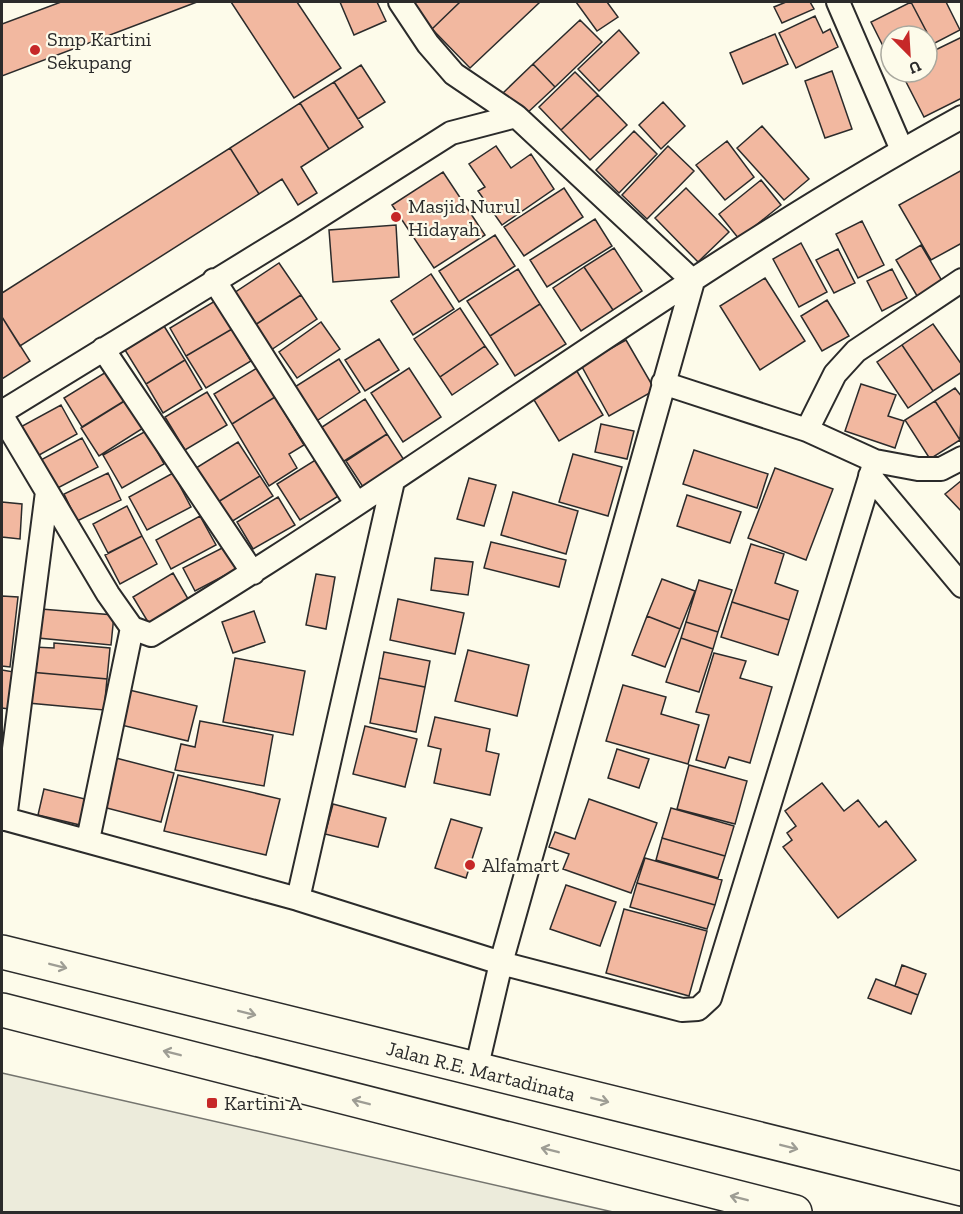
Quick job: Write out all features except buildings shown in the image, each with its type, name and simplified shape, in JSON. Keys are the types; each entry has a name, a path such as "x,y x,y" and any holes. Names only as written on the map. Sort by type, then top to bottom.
{"highway":[{"name":"Jalan R.E. Martadinata","path":"2,952 962,1189"},
{"path":"2,1010 795,1212"}],"street":[{"path":"400,2 428,44 454,74 516,116 693,281"},
{"path":"838,2 902,150"},
{"path":"516,116 451,133 300,230 214,280 2,414 108,594 132,628 151,635 253,573 693,281 902,150 962,117"},
{"path":"214,280 356,503"},
{"path":"807,429 835,374 856,351 962,280"},
{"path":"476,1070 501,963 693,281"},
{"path":"104,349 253,573"},
{"path":"663,383 807,429 873,469 962,586"},
{"path":"873,469 941,469 962,458"},
{"path":"47,492 3,819 88,840 298,899 501,963 682,1010 698,1009 710,998 873,469"},
{"path":"298,899 393,481"},
{"path":"88,840 132,628"}],"shaded area":[{"path":"2,1073 613,1212 2,1212"}],"place":[{"name":"Smp Kartini Sekupang","path":"35,50"},
{"name":"Masjid Nurul Hidayah","path":"396,217"},
{"name":"Alfamart","path":"470,865"},
{"name":"Kartini A","path":"212,1103"}]}
